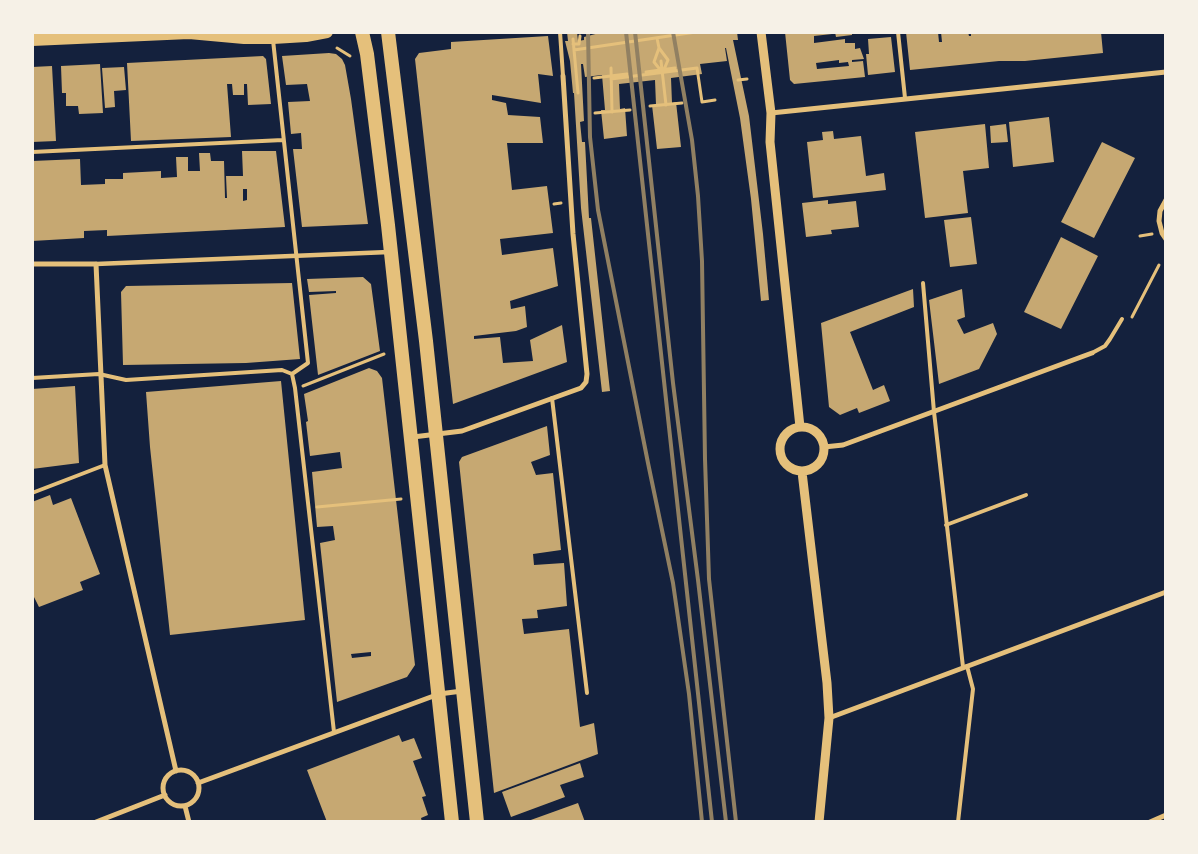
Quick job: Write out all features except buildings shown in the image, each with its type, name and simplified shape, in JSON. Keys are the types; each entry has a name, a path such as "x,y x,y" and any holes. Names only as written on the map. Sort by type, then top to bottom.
{"highway":[{"path":"362,32 369,64 452,822"},
{"path":"388,32 426,341 476,822"}],"main road":[{"path":"32,40 190,33 244,38 273,38 306,36 327,32"}],"street":[{"path":"761,32 771,113 770,142 800,427"},
{"path":"771,113 1166,72"},
{"path":"410,437 462,431 585,386 587,379 574,244 563,76"},
{"path":"1166,200 1159,216 1162,233 1166,239"},
{"path":"32,264 96,264 390,252"},
{"path":"96,264 105,465 176,771"},
{"path":"824,447 843,445 1092,353"},
{"path":"800,427 807,427 819,434 824,447 821,461 816,467 802,472 788,467 780,455 780,447 786,434 800,427"},
{"path":"802,472 827,683 829,718 818,822"},
{"path":"829,718 1166,592"},
{"path":"198,783 439,694 462,691"},
{"path":"176,771 187,772 196,778 198,783 198,795 190,804 185,806 173,804 165,796 164,784 171,774 176,771"},
{"path":"96,822 165,796"},
{"path":"185,806 189,822"},
{"path":"1150,822 1166,815"}],"lane":[{"path":"560,32 563,76"},
{"path":"898,32 905,98"},
{"path":"273,38 308,363 292,374"},
{"path":"32,152 283,140"},
{"path":"923,283 946,525 965,666 973,689 958,822"},
{"path":"1092,353 1105,346 1122,319"},
{"path":"32,378 100,374 126,380 282,370 292,374"},
{"path":"292,374 334,732"},
{"path":"552,398 587,693"},
{"path":"32,492 105,465"},
{"path":"946,525 1026,494"}],"path":[{"path":"574,50 696,32"},
{"path":"570,44 580,44 580,36 581,49"},
{"path":"657,38 659,48 668,60 662,71"},
{"path":"573,40 578,93"},
{"path":"337,48 350,56"},
{"path":"659,48 654,62 662,71"},
{"path":"661,61 666,105"},
{"path":"611,68 612,112"},
{"path":"594,78 674,68"},
{"path":"646,72 697,68 702,102 715,100"},
{"path":"612,77 627,74"},
{"path":"738,80 747,78"},
{"path":"650,106 682,103"},
{"path":"595,113 630,110"},
{"path":"1122,319 1130,321 1159,264"},
{"path":"295,388 384,354"},
{"path":"309,508 401,499"}],"railway":[{"path":"588,32 590,137 598,210 673,583 689,694 702,822"},
{"path":"626,32 712,822"},
{"path":"635,32 673,383 726,822"},
{"path":"673,32 692,140 698,196 702,261 709,579 736,822"}]}
